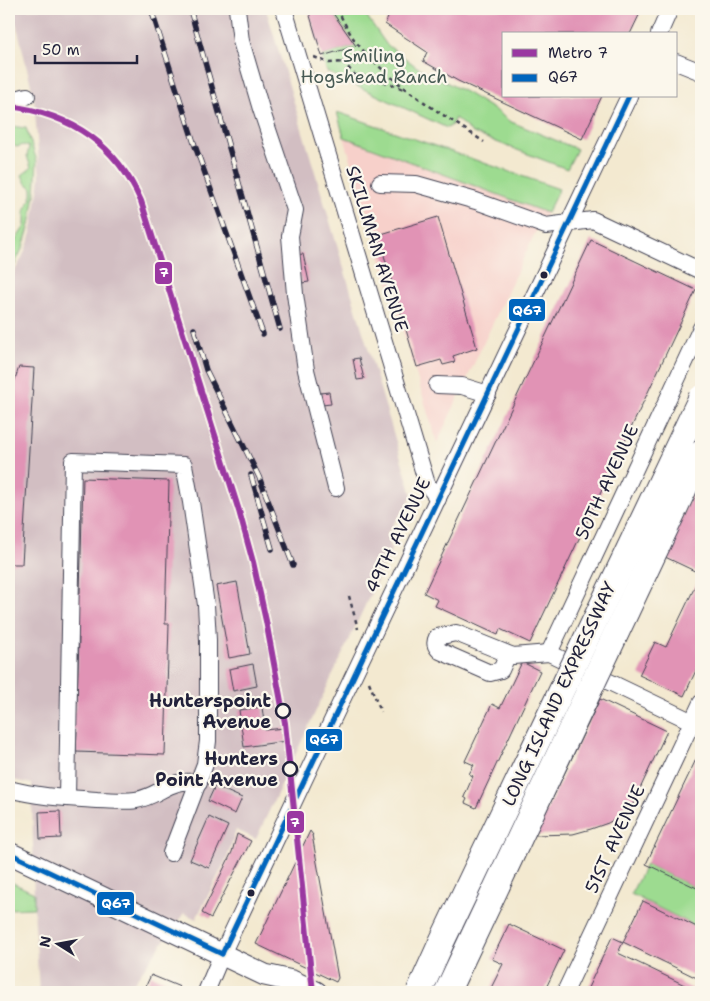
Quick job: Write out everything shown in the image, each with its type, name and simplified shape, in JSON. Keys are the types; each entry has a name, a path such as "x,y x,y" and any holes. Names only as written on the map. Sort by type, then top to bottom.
{"highway":[{"name":"LONG ISLAND EXPRESSWAY","path":"419,992 701,398"},
{"name":"LONG ISLAND EXPRESSWAY","path":"447,992 701,453"}],"main road":[{"path":"9,853 266,974 292,981 316,992"},
{"path":"266,974 288,992"}],"street":[{"path":"237,9 241,41 261,110 295,210 290,236 296,304 306,370 336,488"},
{"name":"SKILLMAN AVENUE","path":"284,9 427,484 438,499"},
{"path":"659,32 670,9"},
{"path":"678,63 701,72"},
{"path":"9,101 27,96"},
{"name":"49TH AVENUE","path":"206,992 311,765 628,98"},
{"path":"380,182 416,184 476,200 546,226 593,220 701,271"},
{"name":"50TH AVENUE","path":"550,653 701,328"},
{"path":"437,385 462,386 488,394"},
{"path":"67,798 73,461 184,465 203,583 208,640 208,750 206,764 171,853"},
{"path":"508,654 513,656 550,653 697,724"},
{"name":"51ST AVENUE","path":"565,992 697,724 701,703"},
{"path":"9,789 32,795 136,800 172,784 184,782 199,783"}],"path":[{"path":"337,9 360,47 366,53 407,90 484,142"},
{"path":"314,57 329,63 343,62 366,53"},
{"path":"343,62 355,75 374,78 407,90"},
{"path":"349,596 358,629"},
{"path":"370,682 381,712"}],"shaded area":[{"path":"10,9 266,9 412,495 387,533 391,550 256,839 236,830 227,858 196,919 184,913 127,992 39,992 34,908 32,784 9,779 9,281 21,260 31,236 40,178 34,98 17,26"},
{"path":"344,137 547,213 534,235 437,443"}],"green space":[{"name":"Smiling Hogshead Ranch","path":"330,9 365,9 366,15 386,44 417,67 467,93 509,121 577,149 567,169 473,133 455,118 451,126 447,128 327,72 322,56 356,46"},
{"path":"337,112 559,189 547,213 344,137"},
{"path":"9,126 26,128 37,161 35,194 30,225 23,247 9,276 9,250 25,226 25,211 32,195 32,188 25,182 22,175 31,168 27,156 29,147 24,145 16,147 9,141"},
{"path":"646,864 701,890 701,929 631,894"},
{"path":"9,881 34,893 34,908 9,909"}],"building":[{"path":"308,9 330,9 356,46 322,56"},
{"path":"392,9 642,9 631,32 502,32 502,98 601,98 582,139 458,81 423,61 427,52 385,24"},
{"path":"438,217 477,348 453,356 455,362 443,365 441,360 417,367 378,235"},
{"path":"591,240 696,290 530,643 500,629 498,635 435,606 438,600 424,593"},
{"path":"303,254 309,282 302,283 296,255"},
{"path":"359,358 364,379 357,380 353,359"},
{"path":"19,367 34,368 22,564 9,564 9,398"},
{"path":"329,392 331,404 322,405 320,393"},
{"path":"701,475 701,574 663,556"},
{"path":"83,478 169,481 165,624 169,624 165,755 76,752 77,729 70,729 77,702 79,638 76,638 77,593 80,593"},
{"path":"701,574 701,660 684,696 639,675 655,642 666,647"},
{"path":"237,582 250,654 229,658 216,586"},
{"path":"522,662 540,671 476,808 465,803 467,799 464,797 473,776 469,774 474,765 465,761 492,704 500,708"},
{"path":"253,664 257,686 233,691 229,669"},
{"path":"600,699 667,731 630,810 608,823 573,834 535,835"},
{"path":"262,707 265,730 284,728 286,741 244,747 239,710"},
{"path":"701,749 701,890 646,864"},
{"path":"215,786 242,798 235,814 208,801"},
{"path":"60,811 61,838 40,839 39,812"},
{"path":"209,817 228,826 209,868 190,860"},
{"path":"310,831 313,835 338,978 336,982 256,944"},
{"path":"237,834 251,841 211,918 202,913 232,852"},
{"path":"643,901 701,929 701,980 623,942"},
{"path":"509,924 564,950 544,992 489,992 503,964 492,959"},
{"path":"612,937 623,942 618,953 697,991 701,981 701,992 586,992"},
{"path":"151,975 180,987 178,992 143,992"}],"railway":[{"path":"151,9 194,143 263,334"},
{"path":"190,9 280,329"},
{"path":"194,329 206,370 259,477 293,565"},
{"path":"251,475 272,549"}],"metro line":[{"name":"7","path":"9,106 52,116 88,135 118,163 131,181 141,201 239,511 266,621 285,723 313,992"}],"transit line":[{"name":"Q67","path":"222,954 628,98"},
{"name":"Q67","path":"9,853 222,954"}],"place":[{"name":"Hunterspoint Avenue","path":"283,711"},
{"name":"Hunters Point Avenue","path":"290,769"}]}
